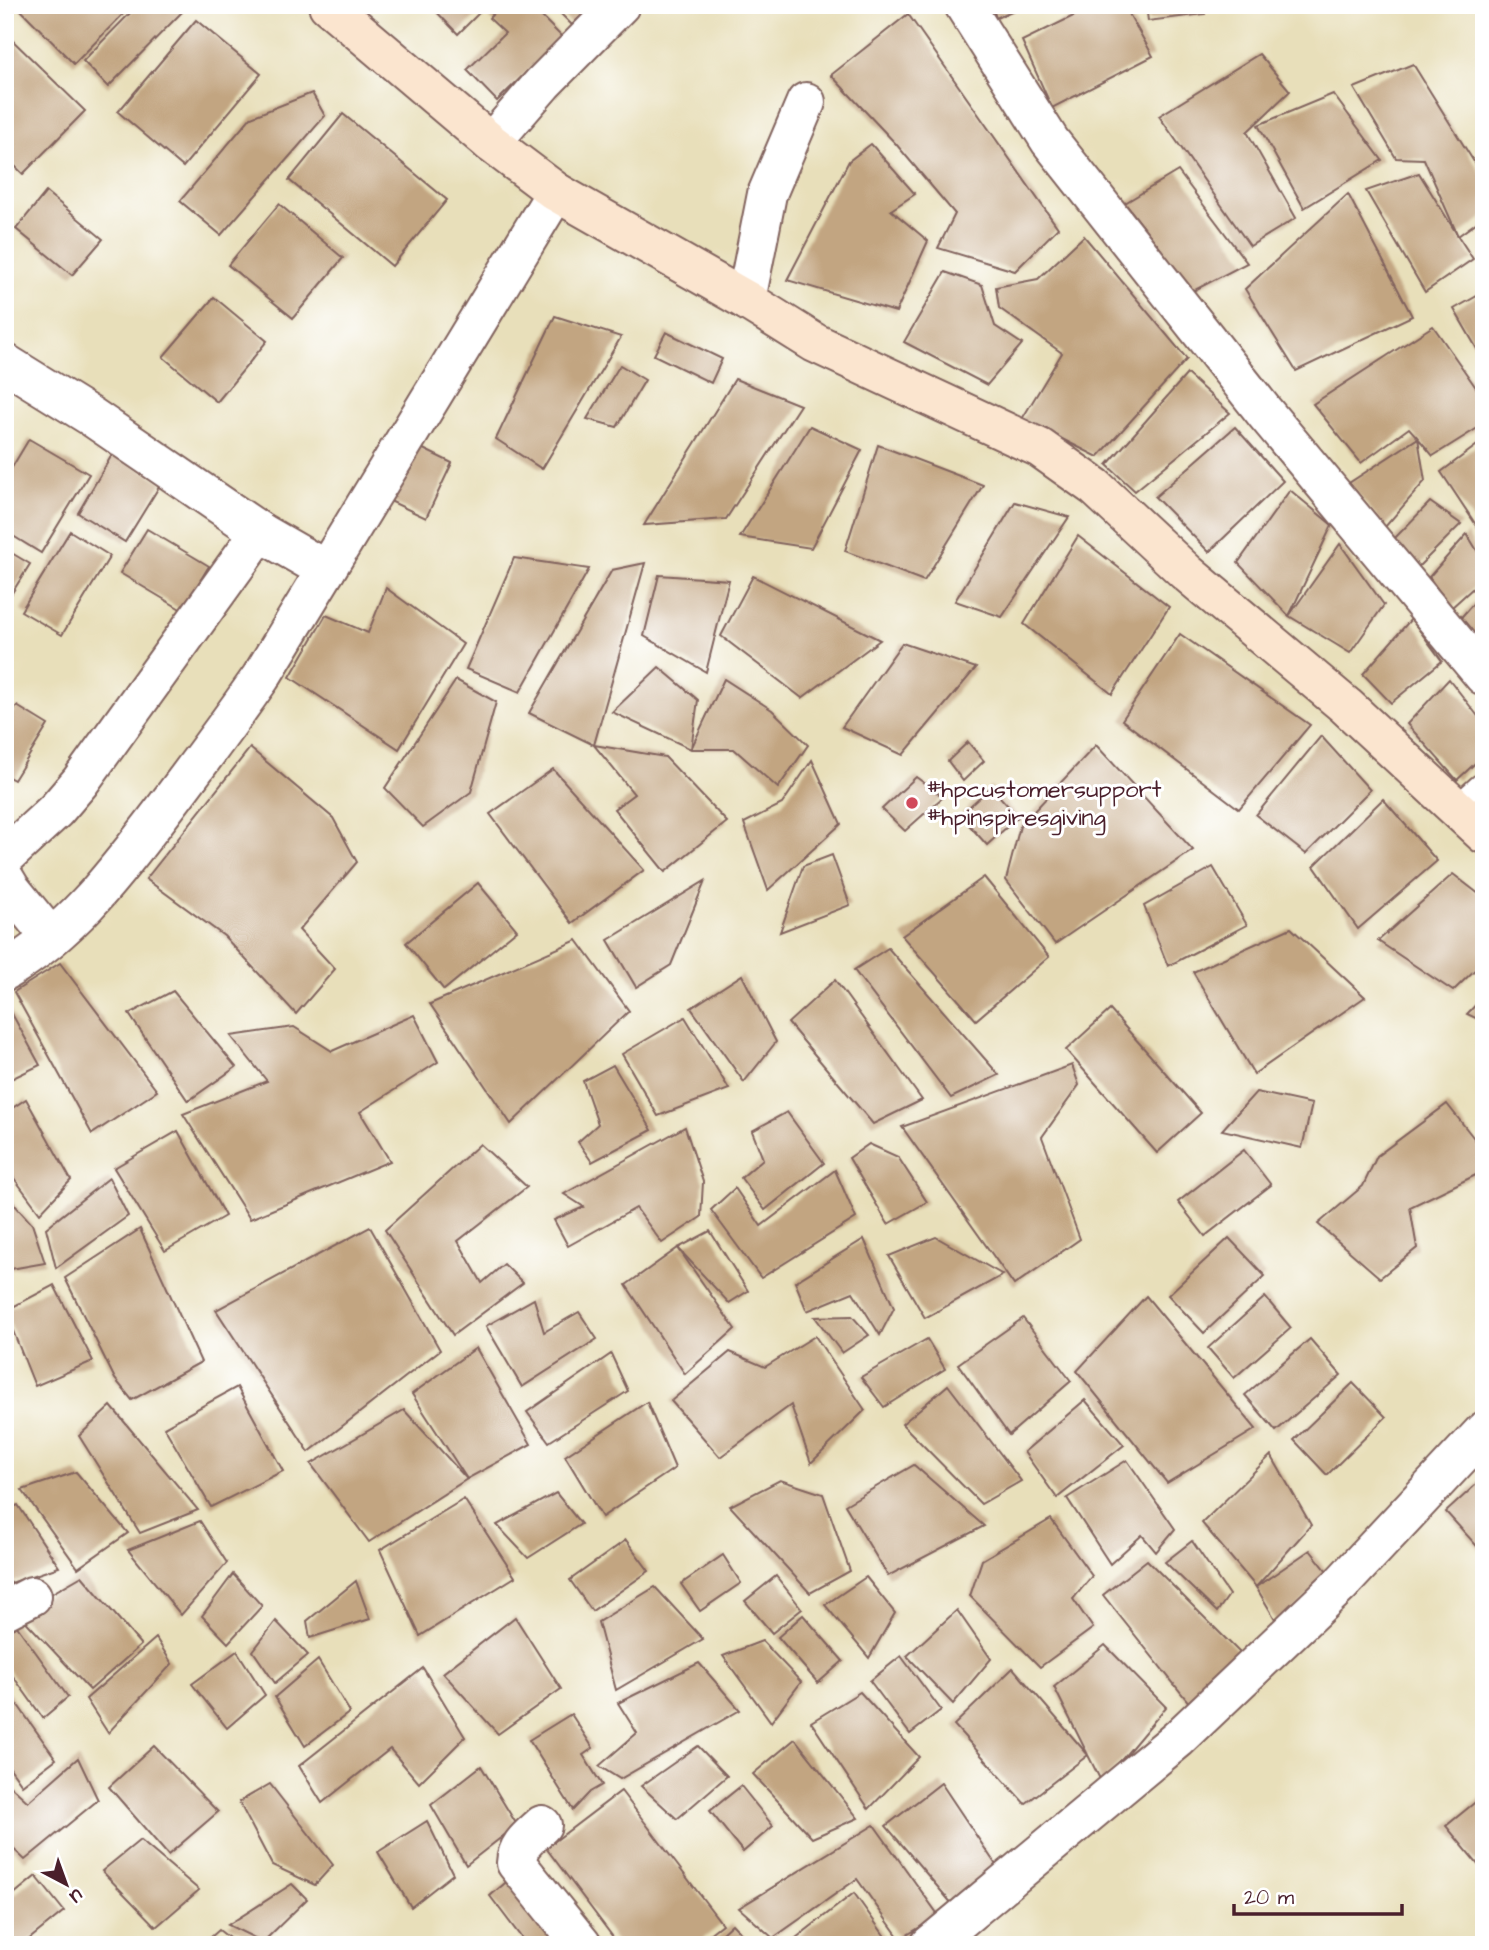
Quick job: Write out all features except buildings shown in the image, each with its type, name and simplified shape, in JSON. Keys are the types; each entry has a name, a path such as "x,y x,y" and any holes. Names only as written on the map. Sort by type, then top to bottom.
{"main road":[{"path":"328,5 501,151 552,189 746,300 815,343 1040,449 1094,487 1186,572 1476,813"}],"street":[{"path":"501,151 543,83 621,5"},
{"path":"964,5 1050,141 1265,413 1484,676"},
{"path":"746,300 767,194 806,102"},
{"path":"5,971 45,931 96,897 210,749 261,677 324,564 363,510 552,189"},
{"path":"5,363 92,417 269,537 324,564"},
{"path":"45,931 7,875 269,537"},
{"path":"930,1945 1178,1739 1341,1584 1484,1431"},
{"path":"542,1825 522,1843 516,1863 582,1945"}],"place":[{"name":"#hpcustomersupport #hpinspiresgiving","path":"912,803"}]}
